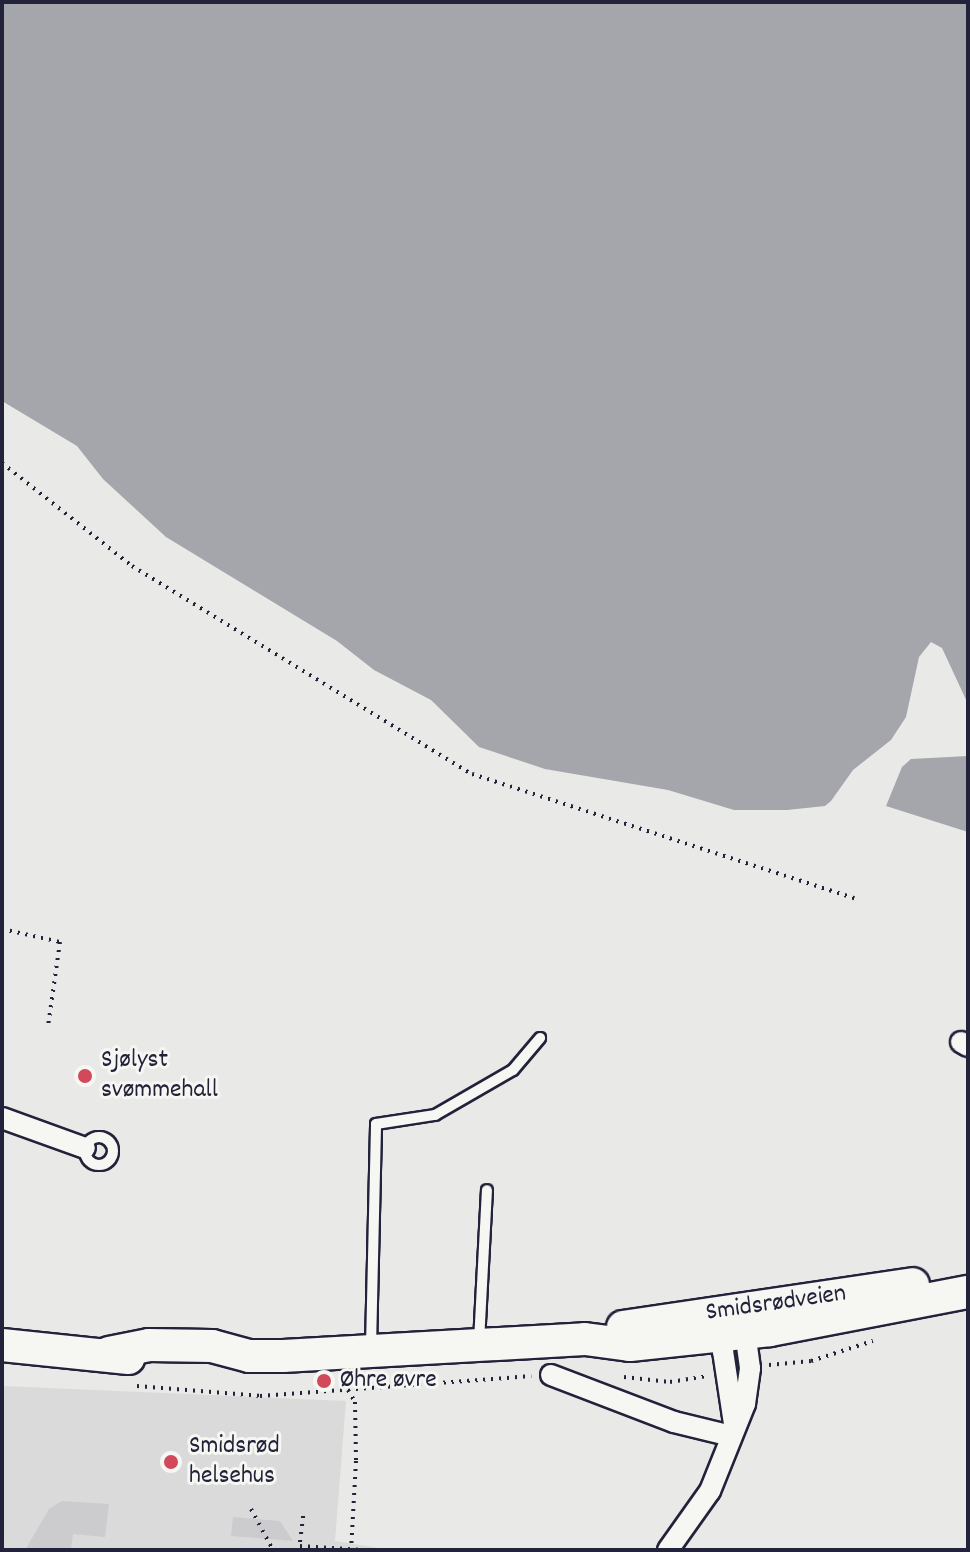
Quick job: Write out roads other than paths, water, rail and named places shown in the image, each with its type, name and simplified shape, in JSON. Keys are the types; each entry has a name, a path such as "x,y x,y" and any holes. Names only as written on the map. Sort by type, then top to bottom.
{"main road":[{"name":"Smidsrødveien","path":"736,1326 968,1276"},
{"name":"Smidsrødveien","path":"2,1345 109,1353 149,1364 210,1366 249,1356 479,1348 585,1339 630,1324 736,1326 968,1292"}],"street":[{"path":"2,1118 85,1148"},
{"path":"668,1550 710,1491 732,1430 736,1326"},
{"path":"551,1375 674,1422 732,1430"}],"lane":[{"path":"372,1353 376,1124 435,1115 513,1070 540,1038"},
{"path":"479,1348 487,1190"}],"place":[{"name":"Sjølyst svømmehall","path":"85,1076"},
{"name":"Øhre øvre","path":"324,1381"},
{"name":"Smidsrød helsehus","path":"171,1462"}]}
